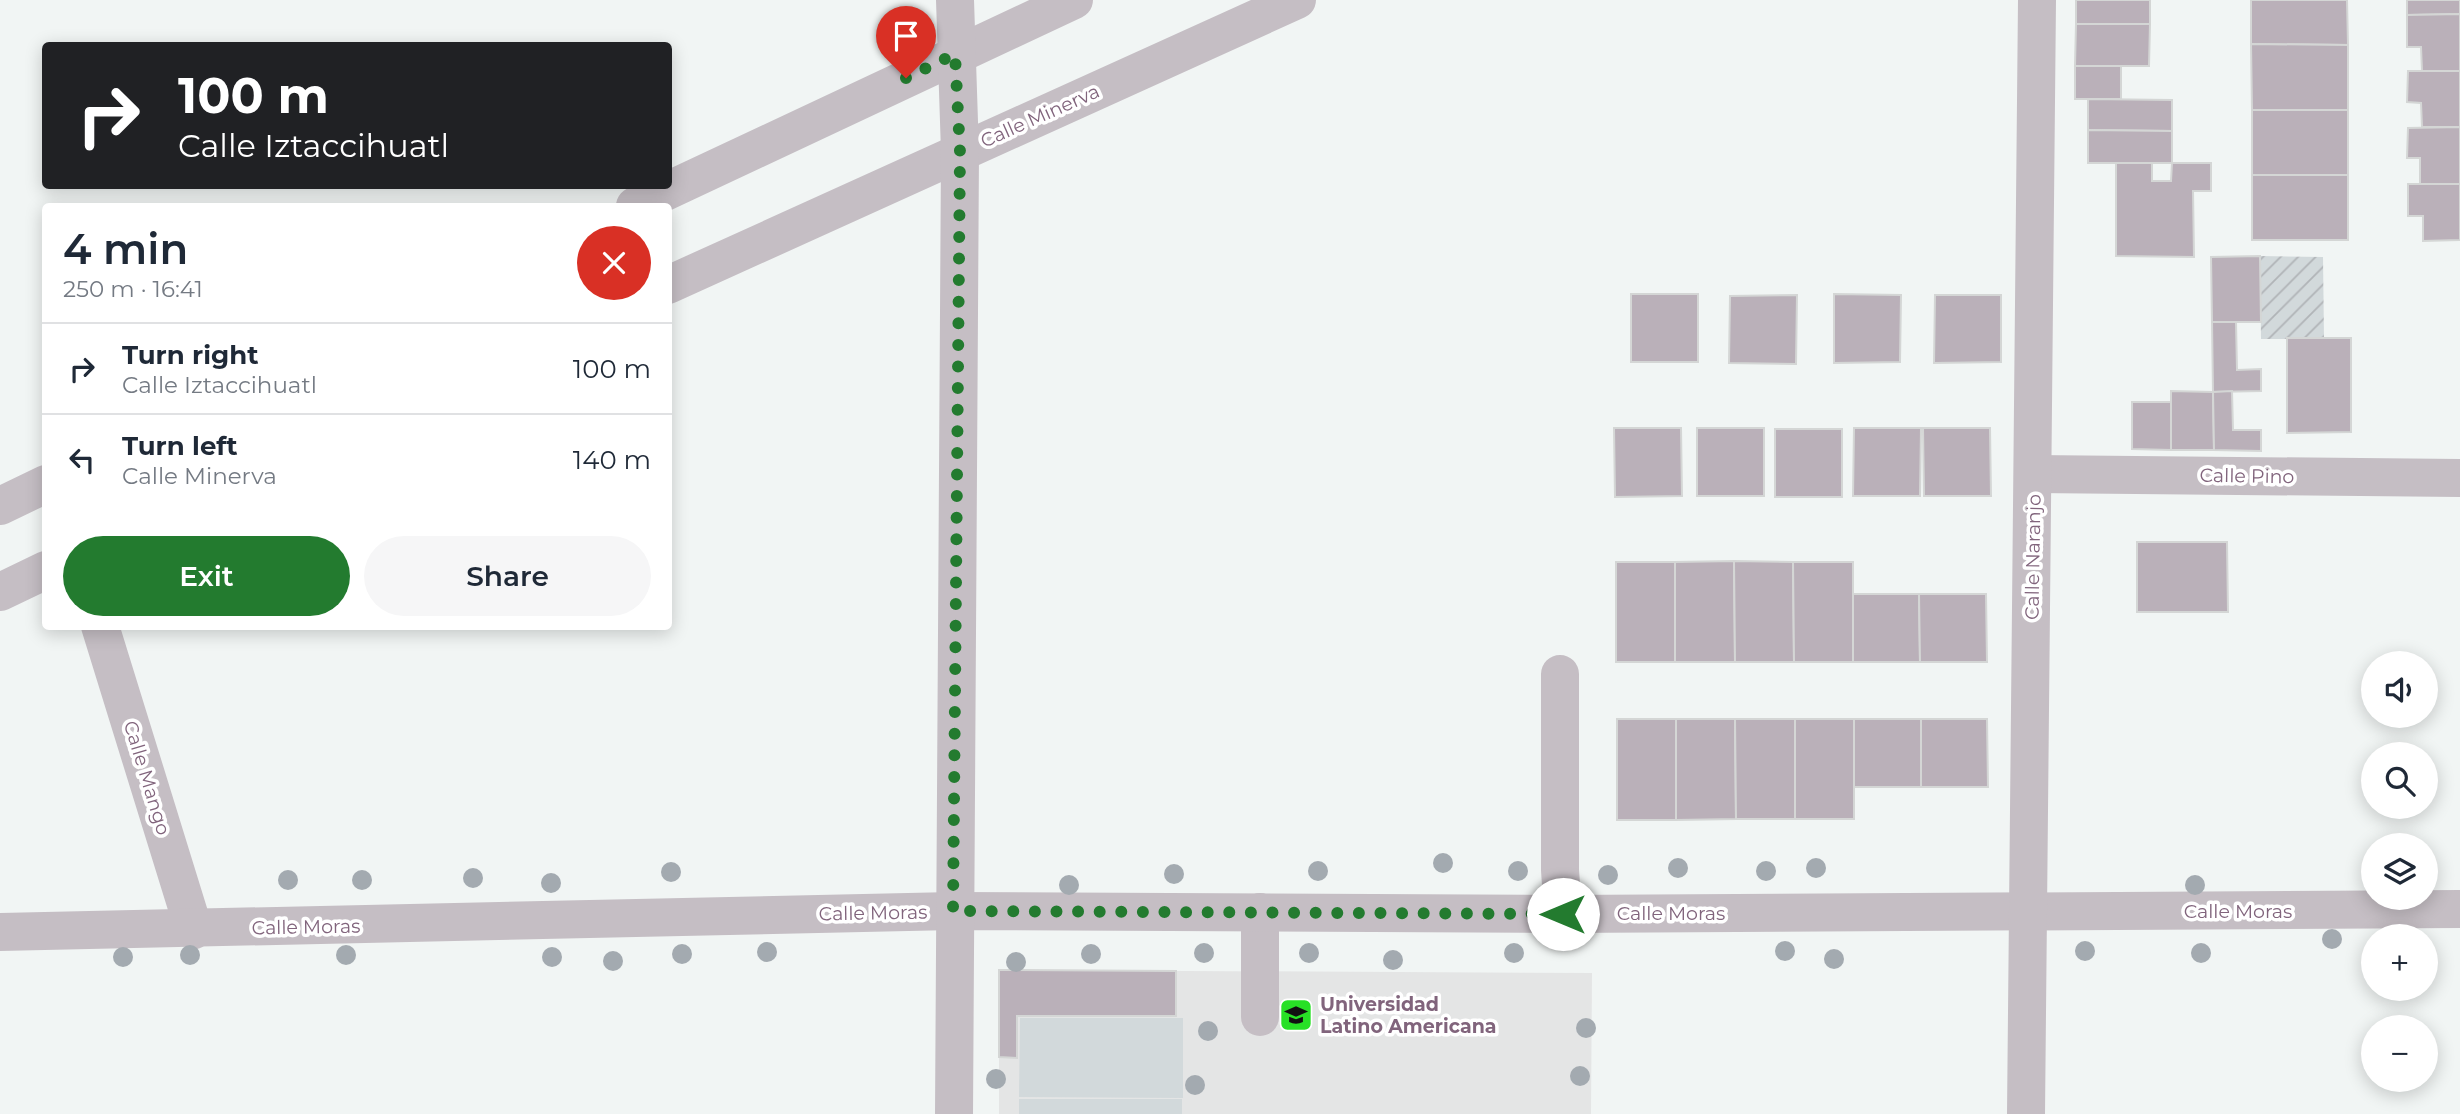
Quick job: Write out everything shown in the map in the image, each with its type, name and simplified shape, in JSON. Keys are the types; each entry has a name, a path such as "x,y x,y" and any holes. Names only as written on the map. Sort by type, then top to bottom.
{"street":[{"path":"954,1114 953,911 960,152 955,0"},
{"path":"672,188 1074,0"},
{"name":"Calle Naranjo","path":"2026,1114 2038,0"},
{"name":"Calle Minerva","path":"672,283 1278,4"},
{"path":"641,203 671,189"},
{"name":"Calle Pino","path":"2034,474 2460,478"},
{"path":"0,506 42,486"},
{"path":"0,592 42,572"},
{"name":"Calle Mango","path":"101,630 194,930"},
{"path":"1560,674 1560,870 1563,914"},
{"name":"Calle Moras","path":"0,932 194,930 953,911 1563,914 2460,909"},
{"path":"1260,912 1260,1017"}],"shaded area":[{"path":"2260,256 2323,257 2324,339 2261,339"},
{"name":"Universidad Latino Americana","path":"999,970 1592,973 1591,1114 999,1114"},
{"path":"1020,1018 1183,1018 1183,1098 1019,1097"},
{"path":"1019,1099 1182,1099 1182,1114 1019,1114"}],"building":[{"path":"2076,0 2150,0 2150,24 2076,24"},
{"path":"2251,0 2347,0 2348,45 2251,44"},
{"path":"2407,0 2460,0 2460,14 2407,15"},
{"path":"2460,14 2460,71 2422,71 2421,47 2407,47 2407,15"},
{"path":"2076,24 2150,24 2149,66 2075,66"},
{"path":"2251,44 2348,45 2348,110 2252,110"},
{"path":"2075,66 2121,66 2121,99 2075,99"},
{"path":"2408,71 2460,71 2460,127 2422,127 2421,103 2407,102"},
{"path":"2088,99 2172,100 2172,131 2088,130"},
{"path":"2252,110 2348,110 2348,175 2252,175"},
{"path":"2460,127 2460,184 2420,184 2420,158 2407,158 2408,128"},
{"path":"2088,130 2172,131 2172,163 2088,163"},
{"path":"2116,163 2152,163 2152,181 2171,181 2172,163 2211,163 2211,191 2193,191 2194,257 2116,256"},
{"path":"2252,175 2348,175 2348,240 2252,240"},
{"path":"2408,184 2460,184 2460,240 2423,241 2423,216 2408,216"},
{"path":"2260,256 2261,322 2212,322 2211,257"},
{"path":"1631,294 1698,294 1698,362 1631,362"},
{"path":"1834,294 1901,295 1900,362 1834,363"},
{"path":"1797,295 1796,364 1729,363 1730,296"},
{"path":"1935,295 2001,295 2001,362 1934,363"},
{"path":"2212,322 2236,322 2237,370 2261,369 2261,391 2213,392"},
{"path":"2287,338 2351,338 2351,432 2287,433"},
{"path":"2171,391 2213,392 2214,450 2171,450"},
{"path":"2232,391 2233,430 2261,430 2261,451 2214,450 2213,392"},
{"path":"2132,402 2171,402 2171,450 2132,449"},
{"path":"1614,428 1681,428 1682,496 1615,497"},
{"path":"1697,428 1764,428 1764,496 1697,496"},
{"path":"1854,428 1921,428 1920,496 1853,496"},
{"path":"1923,428 1990,428 1991,496 1924,496"},
{"path":"1775,429 1842,429 1842,497 1775,497"},
{"path":"2137,542 2227,542 2228,612 2137,612"},
{"path":"1734,561 1735,662 1675,662 1675,562"},
{"path":"1734,561 1793,562 1794,662 1735,662"},
{"path":"1616,562 1675,562 1675,662 1616,662"},
{"path":"1793,562 1853,562 1853,662 1794,662"},
{"path":"1853,594 1919,594 1920,662 1853,662"},
{"path":"1919,594 1986,594 1987,662 1920,662"},
{"path":"1617,719 1676,719 1676,820 1617,820"},
{"path":"1676,719 1735,719 1736,819 1676,820"},
{"path":"1735,719 1795,719 1795,819 1736,819"},
{"path":"1795,719 1854,719 1854,819 1795,819"},
{"path":"1854,719 1921,719 1921,787 1854,787"},
{"path":"1921,719 1987,719 1988,787 1921,787"},
{"path":"999,970 1176,971 1176,1016 1017,1016 1017,1058 999,1057"}],"place":[{"name":"Universidad Latino Americana","path":"1296,1015"}],"route":[{"path":"906,78 955,54 960,152 953,911 1563,914"}]}
